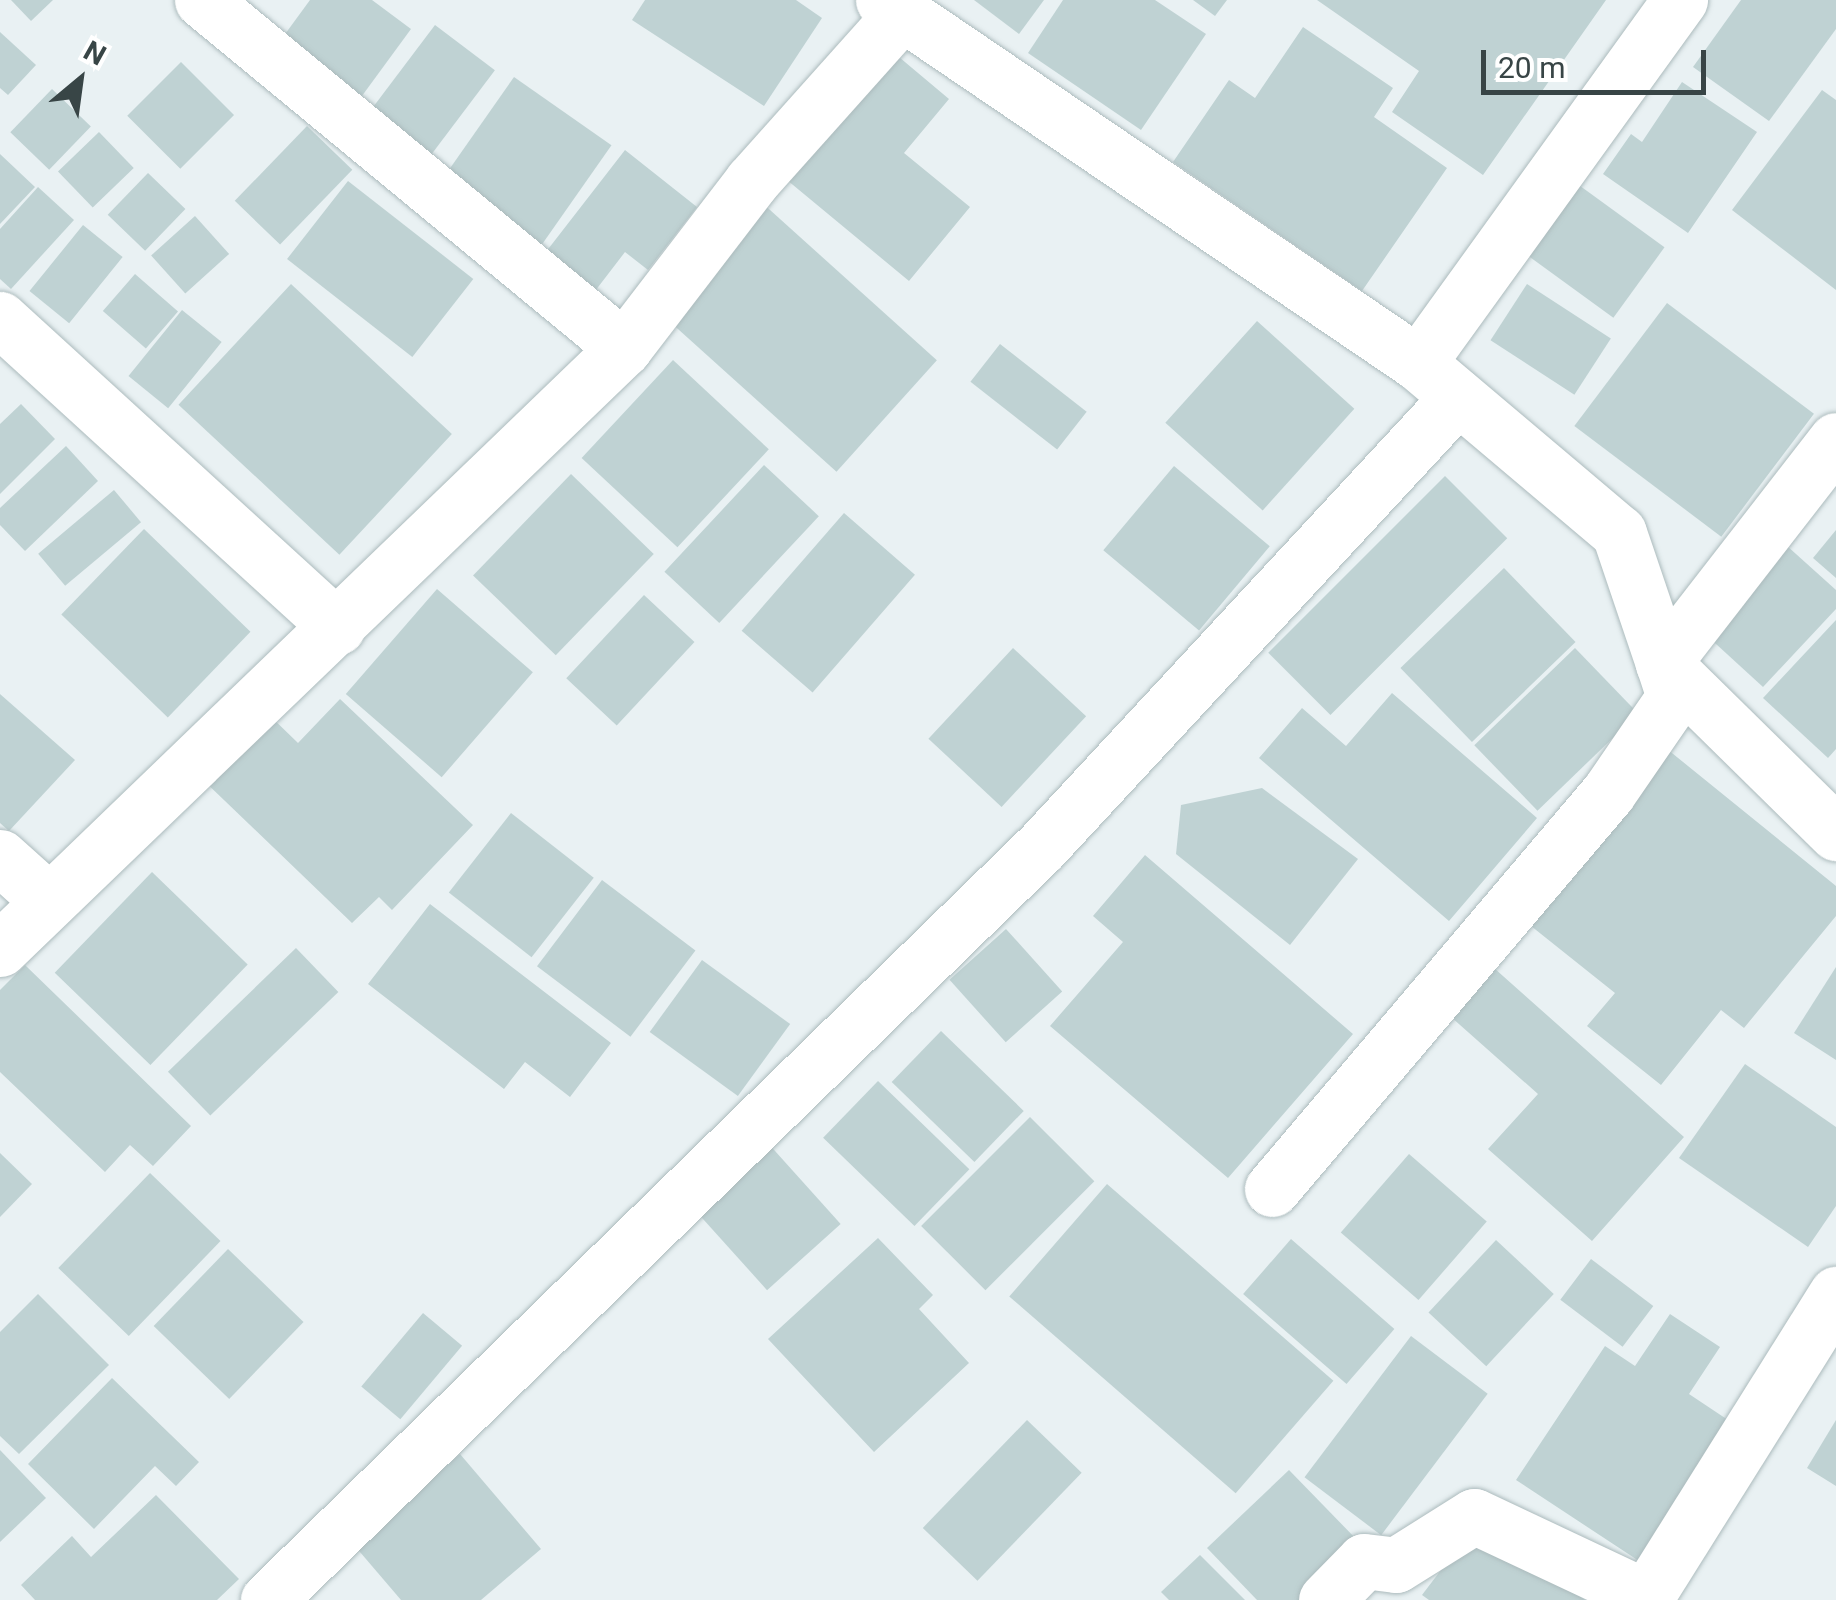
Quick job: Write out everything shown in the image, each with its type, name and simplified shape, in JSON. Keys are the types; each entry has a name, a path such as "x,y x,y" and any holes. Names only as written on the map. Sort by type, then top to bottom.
{"street":[{"path":"202,0 624,348"},
{"path":"268,1600 1042,846 1438,380 1680,0"},
{"path":"0,948 624,348 892,7 1438,380 1619,533 1664,663 1674,698 1608,793 1272,1188"},
{"path":"0,319 337,626"},
{"path":"1664,663 1836,440"},
{"path":"1664,663 1836,833"},
{"path":"0,857 48,900"},
{"path":"1326,1600 1364,1561 1396,1565 1474,1516 1645,1598 1836,1294"}],"building":[{"path":"11,0 53,0 31,21"},
{"path":"310,0 372,0 411,29 359,100 280,41"},
{"path":"645,0 796,0 822,18 764,106 632,20"},
{"path":"974,0 1044,0 1019,34"},
{"path":"1063,0 1155,0 1206,34 1141,130 1028,53"},
{"path":"1193,0 1227,0 1215,16"},
{"path":"1317,0 1606,0 1483,175 1392,112 1419,71"},
{"path":"1741,0 1836,0 1836,29 1769,121 1693,67"},
{"path":"435,25 495,70 429,158 369,113"},
{"path":"1303,27 1393,88 1374,117 1447,168 1362,291 1173,162 1229,80 1255,98"},
{"path":"0,32 36,65 8,95 0,88"},
{"path":"893,52 949,99 904,153 970,207 909,281 787,180"},
{"path":"181,62 234,115 180,169 127,116"},
{"path":"514,77 611,145 538,250 441,182"},
{"path":"1682,82 1757,132 1688,233 1603,174 1631,134 1642,142"},
{"path":"52,89 91,127 49,170 10,132"},
{"path":"1822,90 1836,100 1836,290 1732,210"},
{"path":"307,126 352,170 280,245 235,201"},
{"path":"99,132 134,168 93,208 58,172"},
{"path":"625,150 697,207 648,270 625,252 592,295 542,257"},
{"path":"0,154 35,187 0,224"},
{"path":"148,173 185,209 145,251 108,215"},
{"path":"1565,175 1665,247 1613,318 1514,245"},
{"path":"348,181 473,279 412,357 287,259"},
{"path":"38,187 74,220 11,289 0,279 0,229"},
{"path":"760,201 937,360 836,472 660,312"},
{"path":"195,216 229,254 185,293 151,255"},
{"path":"83,225 123,257 69,323 30,291"},
{"path":"135,274 178,311 146,348 103,311"},
{"path":"291,284 452,434 339,555 178,405"},
{"path":"1527,284 1611,338 1574,395 1491,340"},
{"path":"1667,303 1814,414 1721,537 1574,426"},
{"path":"182,310 222,342 168,408 129,376"},
{"path":"1257,321 1354,409 1263,510 1165,423"},
{"path":"1000,344 1087,412 1057,450 970,382"},
{"path":"673,360 769,449 677,547 582,458"},
{"path":"21,404 55,439 0,494 0,424"},
{"path":"66,446 98,481 25,551 0,525 0,508"},
{"path":"764,465 819,516 719,623 664,572"},
{"path":"1174,466 1270,546 1199,631 1103,550"},
{"path":"571,474 654,554 556,655 473,575"},
{"path":"1445,476 1507,538 1330,715 1268,653"},
{"path":"114,490 141,522 65,586 38,554"},
{"path":"844,513 915,575 813,692 742,631"},
{"path":"144,529 250,632 168,717 61,615"},
{"path":"1836,530 1836,578 1813,558"},
{"path":"1786,545 1836,590 1836,609 1763,687 1704,633"},
{"path":"1504,568 1576,642 1472,742 1400,668"},
{"path":"437,589 533,672 442,777 346,694"},
{"path":"644,595 694,642 617,725 566,678"},
{"path":"1836,620 1836,749 1828,758 1763,698"},
{"path":"1013,648 1086,716 1002,807 928,739"},
{"path":"1575,648 1638,713 1538,811 1474,745"},
{"path":"1392,693 1537,818 1449,921 1259,758 1302,708 1346,746"},
{"path":"0,694 75,760 9,831 0,823"},
{"path":"340,699 473,825 392,910 379,897 352,923 200,777 264,710 298,743"},
{"path":"1667,749 1836,886 1836,916 1744,1028 1721,1010 1661,1085 1587,1026 1615,993 1526,922"},
{"path":"1262,788 1358,859 1290,945 1176,854 1181,805"},
{"path":"511,813 594,878 532,957 449,893"},
{"path":"1145,855 1353,1034 1228,1178 1050,1026 1123,942 1093,916"},
{"path":"152,872 248,964 150,1065 55,973"},
{"path":"602,880 695,950 630,1037 537,966"},
{"path":"430,904 611,1043 570,1097 525,1062 504,1089 368,984"},
{"path":"1006,929 1062,991 1006,1042 950,980"},
{"path":"296,948 338,992 210,1116 168,1072"},
{"path":"702,960 790,1024 738,1096 650,1032"},
{"path":"1485,960 1684,1137 1592,1241 1488,1149 1538,1094 1442,1009"},
{"path":"25,965 191,1126 153,1166 130,1145 105,1172 0,1072 0,990"},
{"path":"1836,967 1836,1060 1794,1033"},
{"path":"941,1031 1024,1111 974,1162 892,1082"},
{"path":"1745,1064 1836,1127 1836,1206 1808,1247 1679,1158"},
{"path":"878,1081 969,1169 914,1226 823,1138"},
{"path":"1030,1117 1094,1181 985,1290 921,1226"},
{"path":"757,1131 841,1224 767,1290 683,1197"},
{"path":"0,1153 32,1184 0,1217"},
{"path":"1409,1154 1487,1222 1419,1300 1341,1232"},
{"path":"150,1173 220,1241 129,1336 58,1268"},
{"path":"1107,1184 1333,1381 1236,1493 1009,1296"},
{"path":"878,1238 933,1295 919,1309 969,1363 874,1452 768,1339"},
{"path":"1291,1239 1394,1329 1347,1384 1243,1294"},
{"path":"1496,1240 1554,1294 1486,1366 1428,1312"},
{"path":"228,1249 304,1322 229,1399 154,1326"},
{"path":"1591,1259 1653,1306 1623,1347 1560,1300"},
{"path":"38,1294 109,1365 19,1454 0,1436 0,1332"},
{"path":"423,1313 462,1346 400,1419 361,1387"},
{"path":"1670,1314 1720,1347 1689,1394 1731,1422 1639,1561 1516,1480 1605,1346 1635,1366"},
{"path":"1411,1336 1488,1394 1381,1535 1304,1477"},
{"path":"112,1378 199,1462 176,1486 155,1466 94,1529 28,1464"},
{"path":"1027,1420 1082,1473 977,1581 923,1528"},
{"path":"1836,1420 1836,1486 1807,1468"},
{"path":"0,1450 46,1498 0,1542"},
{"path":"460,1454 541,1549 481,1600 401,1600 354,1545"},
{"path":"1289,1470 1360,1543 1300,1600 1257,1600 1207,1548"},
{"path":"156,1495 239,1579 217,1600 35,1600 21,1585 72,1536 91,1557"},
{"path":"1479,1520 1585,1600 1429,1600 1422,1595"},
{"path":"1200,1555 1245,1600 1169,1600 1161,1592"}]}
